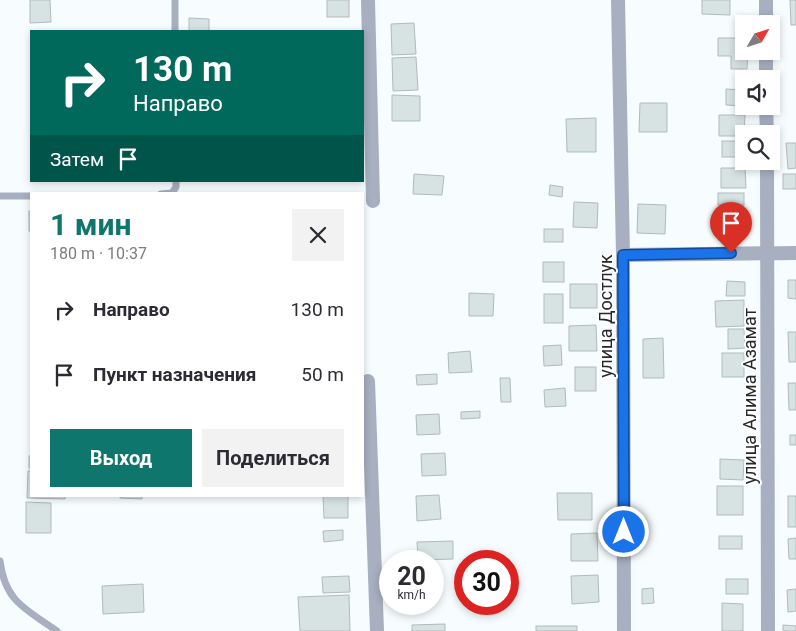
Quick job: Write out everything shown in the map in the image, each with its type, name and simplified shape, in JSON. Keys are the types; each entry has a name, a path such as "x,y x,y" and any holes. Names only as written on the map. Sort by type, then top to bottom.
{"street":[{"path":"368,0 373,201"},
{"name":"улица Достлук","path":"618,0 623,255 624,631"},
{"path":"766,0 766,15"},
{"name":"улица Алима Азамат","path":"767,170 768,631"},
{"path":"623,255 796,253"},
{"path":"368,382 377,631"}],"lane":[{"path":"174,0 175,30"},
{"path":"0,196 30,196"},
{"path":"0,561 2,576 14,601 57,631"}],"building":[{"path":"30,0 50,0 51,22 30,23"},
{"path":"327,0 349,0 349,17 327,17"},
{"path":"702,0 730,0 730,15 702,14"},
{"path":"790,0 796,0 796,25 791,25"},
{"path":"189,18 209,19 209,30 189,30"},
{"path":"414,23 416,54 392,55 391,24"},
{"path":"718,38 735,38 735,60 748,60 747,69 731,69 731,56 718,56"},
{"path":"416,57 418,90 393,91 392,58"},
{"path":"726,89 735,90 735,106 726,105"},
{"path":"392,95 420,96 420,121 392,121"},
{"path":"640,103 667,103 667,132 639,132"},
{"path":"719,115 745,115 745,125 735,125 735,136 719,136"},
{"path":"596,118 596,152 567,152 566,119"},
{"path":"722,141 735,141 735,157 722,157"},
{"path":"786,143 796,143 796,168 788,169"},
{"path":"721,168 745,170 746,188 721,188"},
{"path":"414,174 444,176 442,195 413,194"},
{"path":"783,174 796,174 796,189 783,189"},
{"path":"550,185 563,187 562,197 549,195"},
{"path":"718,193 744,193 744,205 718,205"},
{"path":"574,202 598,203 597,228 573,227"},
{"path":"638,204 666,205 665,234 637,233"},
{"path":"29,211 30,211 30,231"},
{"path":"544,229 563,229 563,242 544,242"},
{"path":"543,262 564,262 564,282 543,282"},
{"path":"788,280 796,280 796,299 788,298"},
{"path":"727,281 745,282 745,296 726,296"},
{"path":"570,284 597,284 597,308 570,308"},
{"path":"469,293 494,294 493,316 469,316"},
{"path":"544,294 563,294 563,323 544,323"},
{"path":"744,300 744,326 716,327 715,301"},
{"path":"596,325 597,351 569,351 569,326"},
{"path":"728,329 744,329 745,348 728,349"},
{"path":"788,332 796,332 796,362 789,362"},
{"path":"663,338 664,378 643,378 643,339"},
{"path":"561,345 562,365 544,366 543,346"},
{"path":"470,351 472,372 449,373 448,353"},
{"path":"722,353 744,353 744,377 722,377"},
{"path":"575,367 596,367 596,391 575,391"},
{"path":"437,374 437,384 417,385 416,375"},
{"path":"500,378 510,378 511,402 501,402"},
{"path":"788,383 796,383 796,410 789,410"},
{"path":"565,388 566,406 545,407 544,390"},
{"path":"480,411 480,418 461,419 461,412"},
{"path":"439,414 440,434 417,435 416,415"},
{"path":"790,435 796,435 796,445 790,445"},
{"path":"445,453 446,475 422,476 421,454"},
{"path":"720,459 744,460 743,480 720,479"},
{"path":"28,471 30,471 30,497 65,497 65,499 27,498"},
{"path":"717,486 743,486 743,515 717,515"},
{"path":"557,493 592,493 592,520 558,520"},
{"path":"439,495 441,519 417,521 416,496"},
{"path":"788,496 796,496 796,527 788,527"},
{"path":"142,497 142,499 120,498"},
{"path":"323,497 348,497 348,518 324,518"},
{"path":"26,502 51,503 51,533 26,533"},
{"path":"343,530 343,540 324,542 323,531"},
{"path":"597,533 598,561 571,561 571,534"},
{"path":"719,536 742,536 742,549 719,549"},
{"path":"796,538 796,559 789,559 788,539"},
{"path":"453,541 453,559 444,559 444,550 417,550 417,542"},
{"path":"598,575 599,602 572,604 571,576"},
{"path":"349,576 350,592 323,593 322,577"},
{"path":"726,579 748,579 748,594 726,594"},
{"path":"143,584 144,612 103,614 102,586"},
{"path":"653,588 654,603 642,604 642,589"},
{"path":"796,589 796,611 788,612 787,590"},
{"path":"349,595 350,631 300,631 298,597"},
{"path":"722,603 743,604 743,631 722,631"},
{"path":"445,624 445,631 412,631 412,625"},
{"path":"783,625 796,626 796,631 783,631"},
{"path":"536,626 577,626 577,631 536,631"}],"route":[{"path":"624,532 623,255 731,253"}]}
